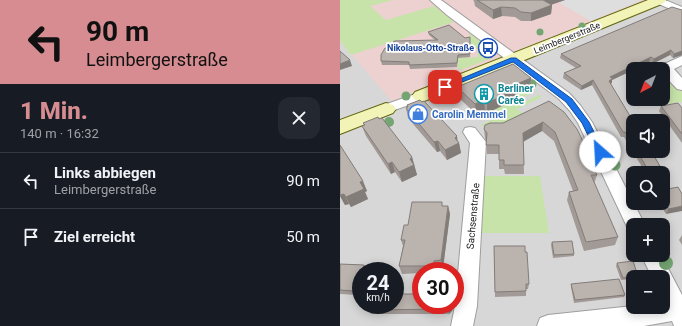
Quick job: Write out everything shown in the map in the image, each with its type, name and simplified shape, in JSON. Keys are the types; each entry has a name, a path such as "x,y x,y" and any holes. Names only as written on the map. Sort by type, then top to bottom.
{"street":[{"path":"435,0 564,96 581,115 632,218"},
{"path":"658,0 682,11"},
{"name":"Leimbergerstraße","path":"340,127 514,60 658,0"},
{"path":"670,66 682,60"},
{"path":"670,74 682,86"},
{"name":"Sachsenstraße","path":"462,326 466,306 478,142 470,132"},
{"path":"548,326 681,312 670,292"}],"shaded area":[{"path":"340,0 659,0 396,106 340,41"},
{"path":"565,0 642,0 591,21 558,2"},
{"path":"659,0 682,0 682,326 340,326 340,41 351,55"}],"green space":[{"path":"340,0 393,0 370,6 386,20 434,6 454,22 351,55 340,41"},
{"path":"469,33 492,50 492,58 461,70 457,67 458,58 478,57 477,48 470,48"},
{"path":"670,77 682,92 682,102 670,103"},
{"path":"531,87 535,91 517,100 521,103 539,95 542,97 517,109 527,117 500,130 492,123 484,127 481,125 493,119 487,113 516,94"},
{"path":"482,176 540,176 549,233 480,233"}],"building":[{"path":"477,0 543,0 552,5 531,13 521,12 515,8 501,7 493,10"},
{"path":"672,7 682,10 682,51 674,54 671,50 654,59 651,57 641,62 626,62 626,69 610,77 613,78 609,81 629,114 626,114 626,134 623,132 593,80 582,86 564,73 581,66 561,54"},
{"path":"449,25 465,38 470,37 470,54 458,55 457,63 409,65 409,62 381,61 381,55 385,48 392,48 394,41 438,40 428,32"},
{"path":"340,51 350,60 340,64"},
{"path":"513,64 531,78 512,86 517,89 487,103 484,100 475,104 457,87"},
{"path":"420,100 422,102 424,101 457,136 455,138 459,143 445,150 438,141 434,142 406,108 408,107 407,105"},
{"path":"549,101 564,112 577,129 595,166 593,167 597,175 591,175 618,237 586,242 569,192 578,190 555,132 543,122 523,133 524,165 504,165 504,160 499,160 499,145 486,145 487,133 484,129 485,125 490,123 503,123"},
{"path":"678,103 682,108 682,134 670,118 670,114 667,114 661,106 670,106 670,104"},
{"path":"378,117 379,119 382,118 412,157 410,159 414,165 399,172 392,162 388,164 362,126 365,125 363,123"},
{"path":"340,145 363,181 360,182 364,189 346,197 344,194 340,195"},
{"path":"641,158 655,158 660,166 646,166"},
{"path":"678,187 682,194 682,206 670,209 670,189"},
{"path":"412,202 442,202 442,206 448,206 441,260 434,262 412,262 412,266 404,266 404,262 400,262 405,240 401,240 404,225 408,225"},
{"path":"572,241 574,254 554,255 552,242"},
{"path":"494,246 525,246 525,252 527,252 529,284 526,284 526,291 495,292"},
{"path":"633,262 636,270 626,270 626,278 623,278 617,263"},
{"path":"340,264 352,264 352,291 340,290"},
{"path":"619,279 625,295 575,300 571,284"},
{"path":"404,294 412,294 412,309 404,310"}],"place":[{"name":"Nikolaus-Otto-Straße","path":"488,48"},
{"name":"Berliner Carée","path":"484,94"},
{"name":"Carolin Memmel","path":"418,114"}],"route":[{"path":"445,87 514,60 551,87 576,108 600,152"}]}
